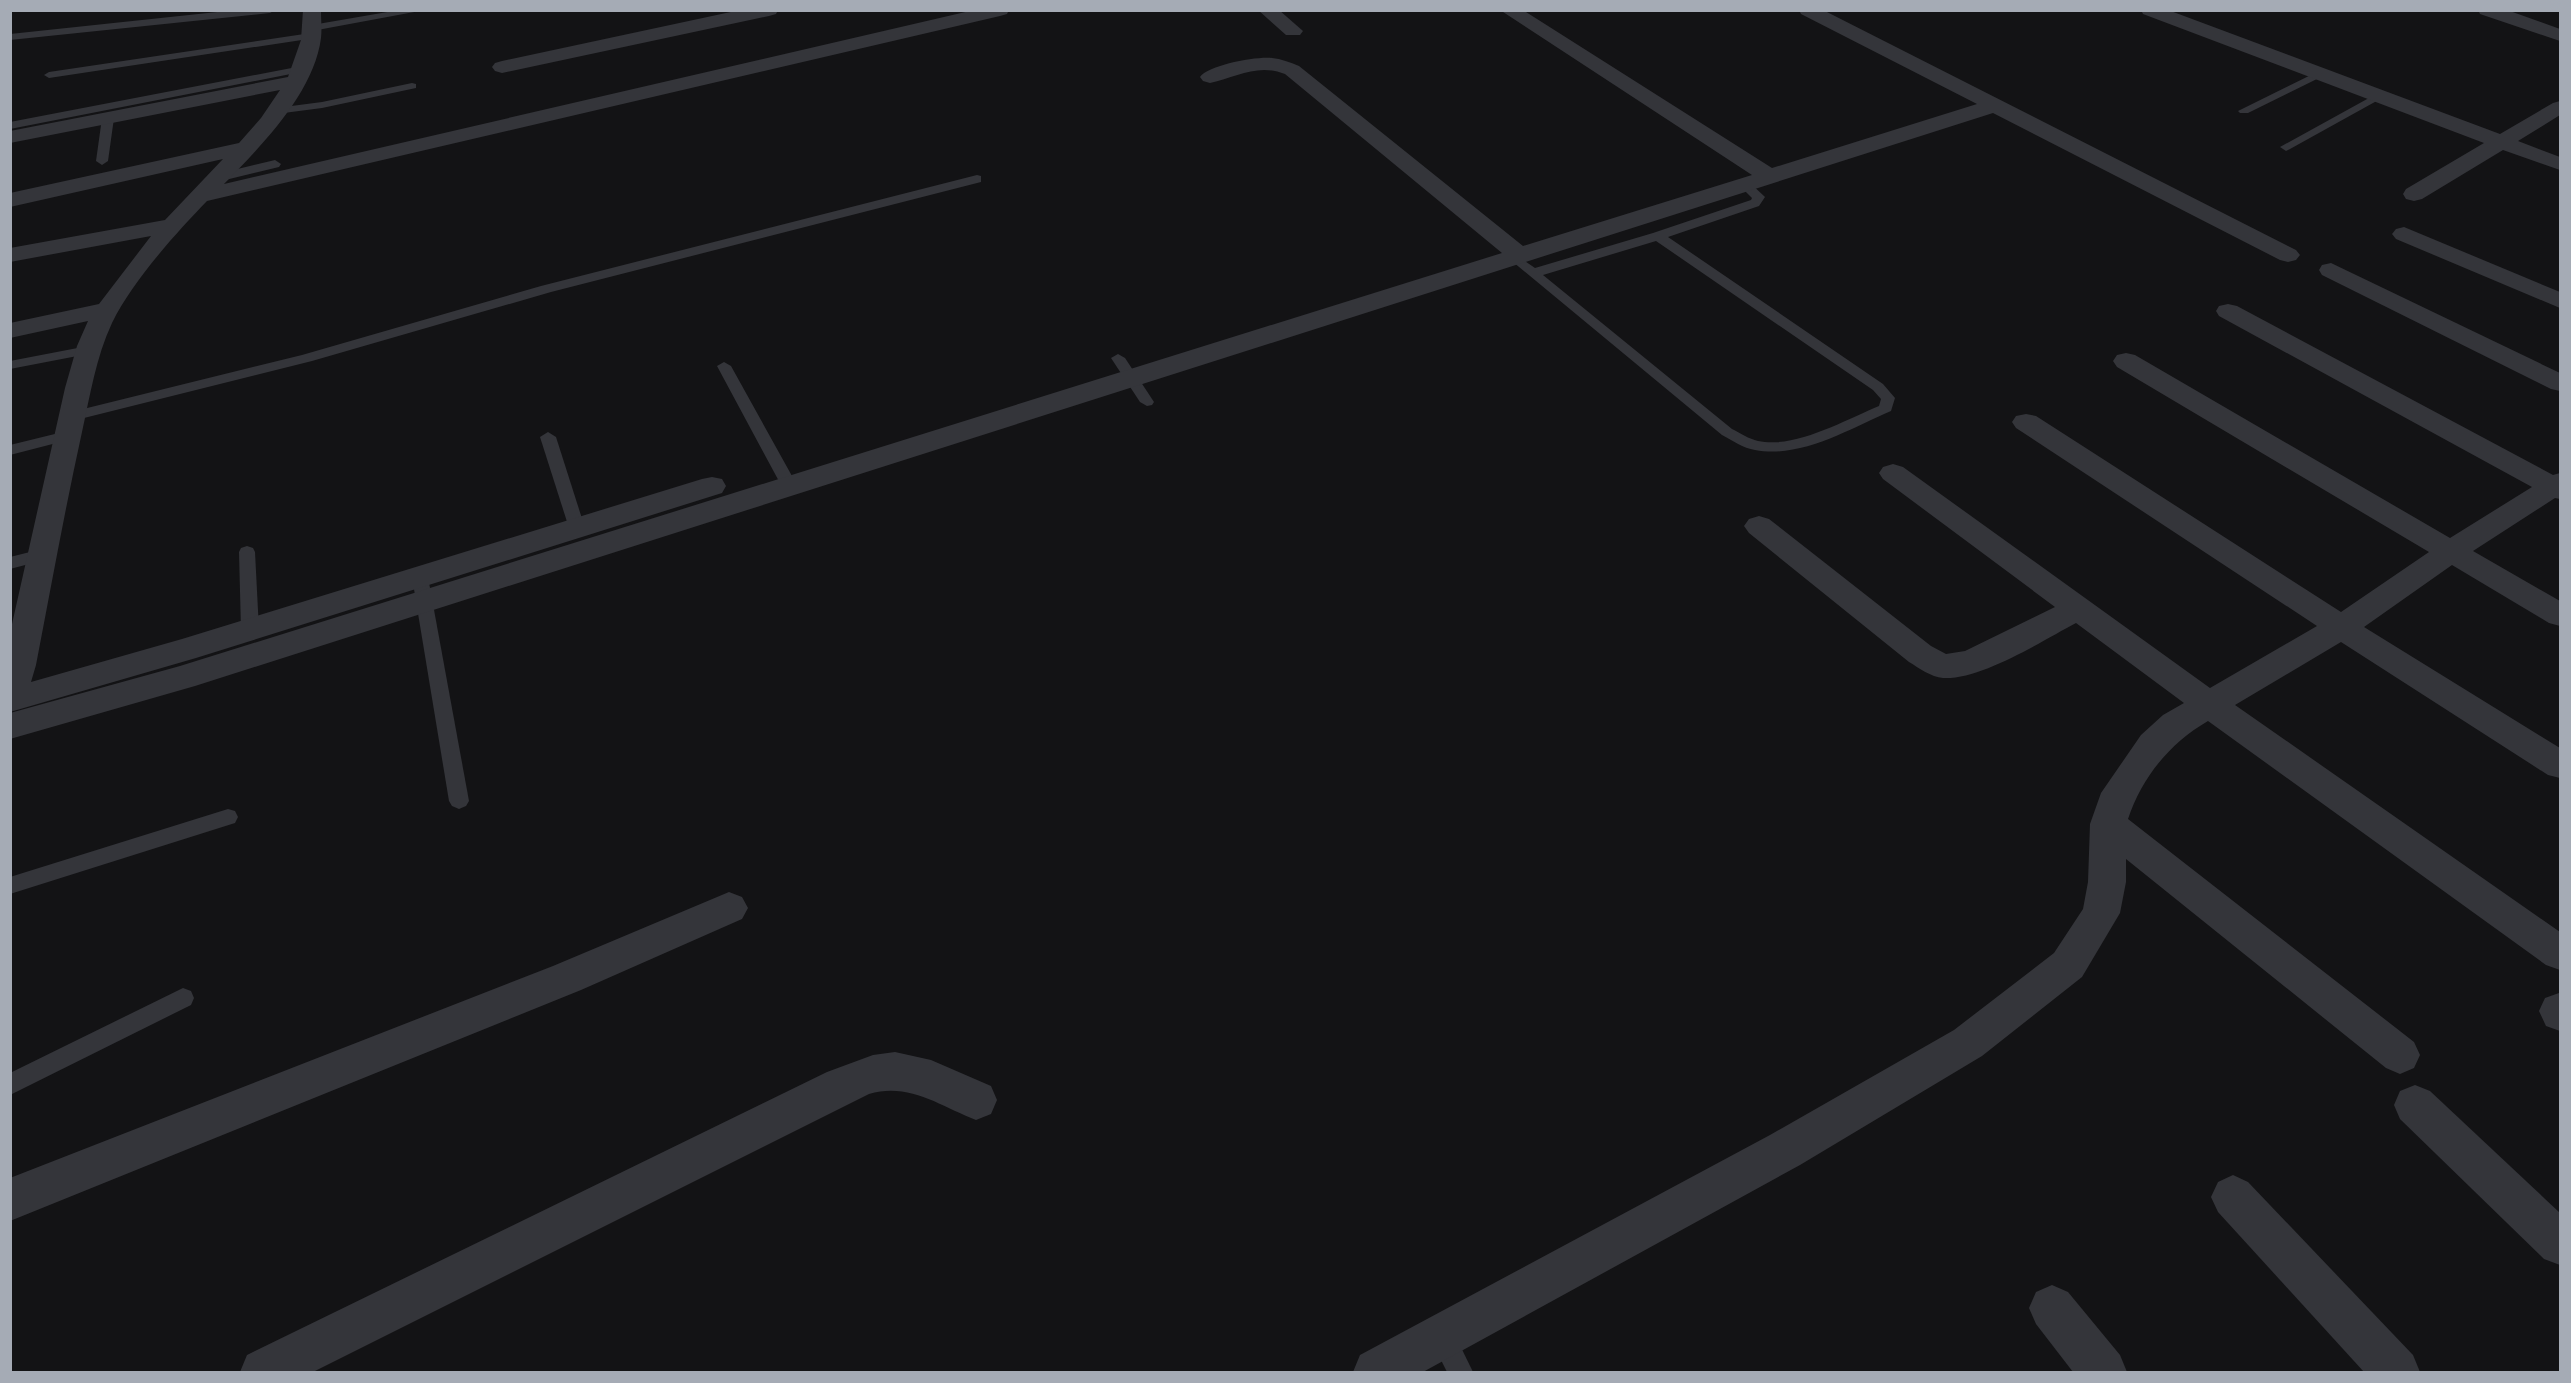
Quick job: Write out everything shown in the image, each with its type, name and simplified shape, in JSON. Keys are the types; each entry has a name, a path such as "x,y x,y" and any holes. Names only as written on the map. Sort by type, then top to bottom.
{"street":[{"path":"502,67 744,13 769,10"},
{"path":"209,187 1000,10"},
{"path":"1267,10 1293,31"},
{"path":"1509,10 1754,174"},
{"path":"1808,10 2288,255"},
{"path":"2150,10 2560,164"},
{"path":"2487,10 2560,35"},
{"path":"10,694 20,665 88,350 108,309 173,225 245,148 276,111 307,45"},
{"path":"10,137 108,118 307,45"},
{"path":"1210,77 1262,62 1279,64 1292,70 1517,256"},
{"path":"10,726 158,671 1124,368 1278,320 1517,256 1754,174 1982,100"},
{"path":"2414,194 2560,107"},
{"path":"10,200 245,148"},
{"path":"10,255 173,225"},
{"path":"2404,234 2560,301"},
{"path":"2331,270 2560,383"},
{"path":"10,331 108,309"},
{"path":"2228,311 2558,486"},
{"path":"2126,361 2560,615"},
{"path":"2026,422 2341,627 2560,765"},
{"path":"1893,473 2210,704 2560,953"},
{"path":"10,700 158,671 250,630 423,588 577,528 783,475"},
{"path":"1377,1372 1785,1150 1968,1043 2068,965 2101,913 2107,882 2108,824 2119,793 2153,744 2175,724 2341,627 2451,551 2558,486"},
{"path":"1759,526 1920,654 1942,666 1971,662 2080,608"},
{"path":"2108,824 2400,1054"},
{"path":"10,1200 567,978 729,909"},
{"path":"264,1372 843,1086 882,1072 905,1072 937,1081 976,1100"},
{"path":"2415,1105 2560,1243"},
{"path":"2233,1197 2396,1372"},
{"path":"2052,1308 2103,1372"}],"lane":[{"path":"10,37 270,10"},
{"path":"10,126 307,45 420,10"},
{"path":"219,58 307,45"},
{"path":"49,75 307,45"},
{"path":"2244,111 2319,74"},
{"path":"276,111 322,105 412,86"},
{"path":"2286,147 2378,96"},
{"path":"102,161 108,118"},
{"path":"209,187 275,164"},
{"path":"1517,256 1658,236 1755,203 1759,197 1754,174"},
{"path":"10,450 70,426 546,289 978,179"},
{"path":"1517,256 1727,432 1754,446 1770,448 1793,446 1886,408 1888,398 1878,387 1658,236"},
{"path":"10,364 88,350"},
{"path":"724,366 783,475"},
{"path":"1124,368 1148,402"},
{"path":"548,437 577,528"},
{"path":"247,552 250,630"},
{"path":"10,563 42,555"},
{"path":"423,588 459,801"},
{"path":"10,886 228,817"},
{"path":"10,1085 183,998"},
{"path":"1442,1336 1460,1372"}]}
